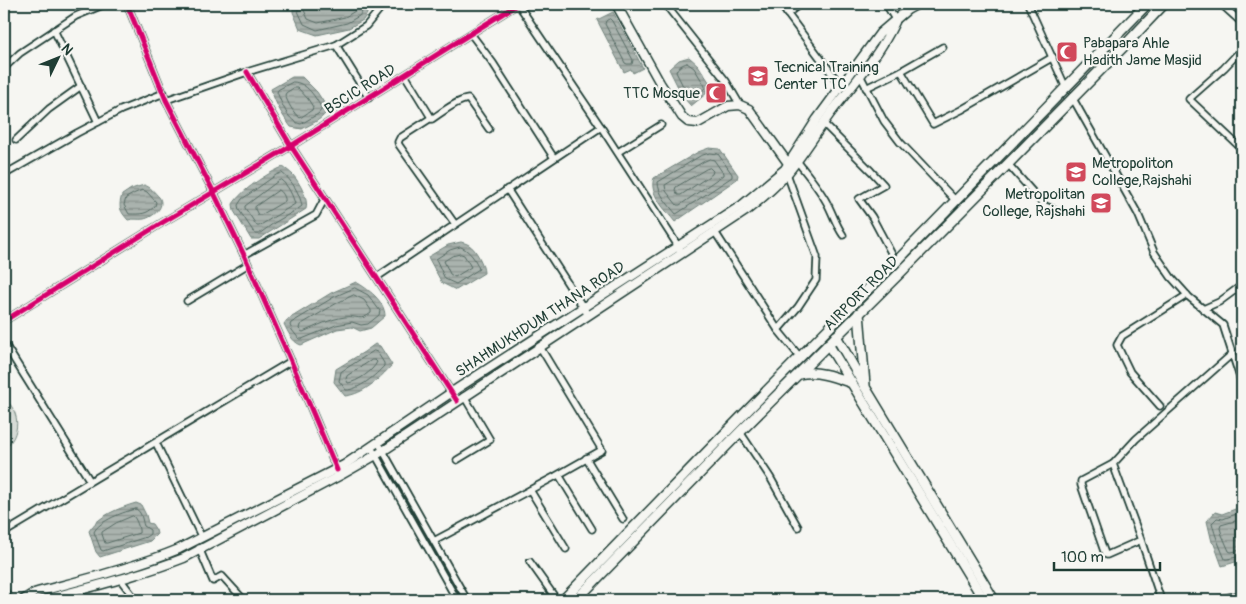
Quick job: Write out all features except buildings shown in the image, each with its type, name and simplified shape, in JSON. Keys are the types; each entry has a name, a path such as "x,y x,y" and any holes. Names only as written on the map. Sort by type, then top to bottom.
{"main road":[{"path":"616,4 660,83 682,117 688,122 698,122 728,106 740,105 749,109 790,167"},
{"name":"AIRPORT ROAD","path":"563,600 735,422 896,262 1147,4"},
{"name":"AIRPORT ROAD","path":"576,600 1164,4"},
{"name":"SHAHMUKHDUM THANA ROAD","path":"44,600 120,579 184,558 199,548 341,476 588,315 742,205 790,167 817,119 880,33 914,5"},
{"name":"SHAHMUKHDUM THANA ROAD","path":"23,600 34,593 164,555 337,470 583,308 681,249 714,232 746,211 790,167 887,39 896,21"},
{"path":"860,313 865,387"},
{"path":"836,336 994,600"},
{"path":"828,344 984,600"},
{"path":"798,374 810,372 831,375 852,383"}],"street":[{"path":"4,68 20,53 54,30 76,16 104,4"},
{"path":"128,4 166,100 244,255 337,470"},
{"path":"166,100 247,72 336,45 366,26 384,4"},
{"name":"BSCIC ROAD","path":"4,321 405,76 518,4 681,249"},
{"path":"665,4 726,81 740,105"},
{"path":"780,4 841,86"},
{"path":"787,14 800,4"},
{"path":"886,4 896,21"},
{"path":"1028,4 1066,88"},
{"path":"1221,4 1242,23"},
{"path":"54,30 98,122"},
{"path":"471,34 493,63 554,158"},
{"path":"336,45 369,98"},
{"path":"866,88 943,47"},
{"path":"1242,49 1189,99 1242,149"},
{"path":"901,71 933,124 1053,57"},
{"path":"247,72 291,146 452,393 460,398 490,440 457,460"},
{"path":"860,75 884,121 900,142 956,201"},
{"path":"405,76 431,118"},
{"path":"16,140 49,109 81,86"},
{"path":"4,165 8,173 121,110 164,93"},
{"path":"1072,97 1138,214 1154,252 1171,277 1187,295 1223,326 1242,384"},
{"path":"454,224 398,142 400,138 431,118 468,99 489,129"},
{"path":"823,123 884,186 859,199 872,217 896,262"},
{"path":"618,152 661,126"},
{"path":"377,277 601,127"},
{"path":"1008,164 1044,206 1053,209"},
{"path":"790,167 812,180 828,204 837,227 843,235"},
{"path":"778,330 798,307 816,280 817,257 790,167"},
{"path":"508,189 588,315"},
{"path":"244,255 316,216 325,198"},
{"path":"714,232 778,330 800,358"},
{"path":"187,301 247,265"},
{"path":"1203,309 1219,302 1242,285"},
{"path":"1160,406 1130,372 1117,345 1122,336 1187,295"},
{"path":"4,343 90,481"},
{"path":"434,541 559,475 602,450 540,346"},
{"path":"1141,540 1107,555 1105,554 1081,481 1113,464 1136,439 1232,354"},
{"path":"4,533 291,361"},
{"path":"740,432 770,477 798,527"},
{"path":"156,443 202,538"},
{"path":"375,445 457,600"},
{"path":"379,453 434,541 467,600"},
{"path":"586,458 622,520"},
{"path":"1113,464 1161,600"},
{"path":"559,475 592,529"},
{"path":"530,490 566,549"},
{"path":"199,548 213,581 222,576 244,600"},
{"path":"530,562 557,600"},
{"path":"120,579 136,600"},
{"path":"4,589 9,600"},
{"path":"1213,600 1242,595"}],"green space":[{"path":"4,398 14,410 17,423 14,437 4,449"}],"water":[{"path":"293,4 366,4 367,14 363,20 349,28 317,35 300,29 293,12"},
{"path":"613,12 643,68 633,73 631,69 624,72 597,20"},
{"path":"689,57 698,65 713,88 691,106 683,97 669,69 679,60"},
{"path":"292,77 302,77 317,92 328,109 320,118 302,129 291,127 279,109 271,89"},
{"path":"709,148 720,149 738,175 737,179 675,222 653,190 654,178 698,152"},
{"path":"283,167 293,175 301,186 306,200 306,209 259,239 251,239 234,211 233,204 255,183"},
{"path":"144,185 151,188 159,197 161,201 160,208 148,218 128,220 120,209 122,195 131,189"},
{"path":"461,242 472,247 481,262 484,273 456,290 442,283 428,257 448,245"},
{"path":"356,282 379,300 385,316 371,328 360,331 352,327 337,329 301,345 293,339 284,324 287,320 331,293"},
{"path":"375,344 380,346 392,365 365,389 345,396 334,382 336,369"},
{"path":"136,503 141,505 148,523 152,524 157,534 150,541 100,557 96,552 89,531 103,517"},
{"path":"1238,508 1242,513 1242,560 1222,566 1212,542 1207,521 1215,512 1222,514"}],"cycle path":[{"path":"127,4 166,100 244,255 337,470"},
{"path":"4,321 160,224 291,146 518,4"},
{"path":"247,72 291,146 457,401"}],"place":[{"name":"Pabapara Ahle Hadith Jame Masjid","path":"1067,52"},
{"name":"Tecnical Training Center TTC","path":"758,76"},
{"name":"TTC Mosque","path":"716,93"},
{"name":"Metropoliton College,Rajshahi","path":"1076,172"},
{"name":"Metropolitan College, Rajshahi","path":"1101,203"}]}
